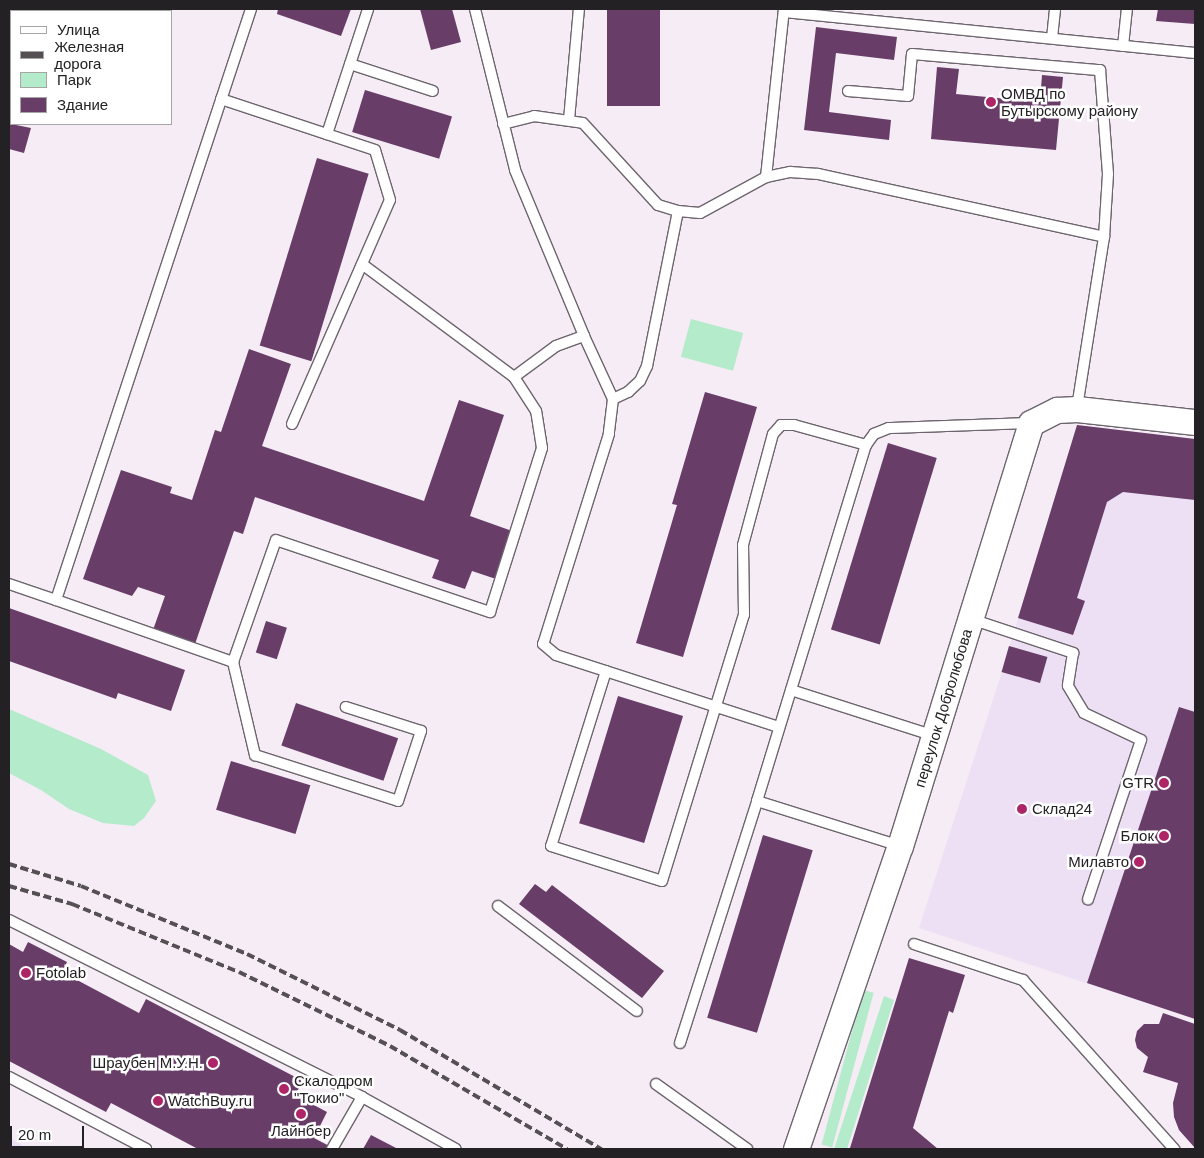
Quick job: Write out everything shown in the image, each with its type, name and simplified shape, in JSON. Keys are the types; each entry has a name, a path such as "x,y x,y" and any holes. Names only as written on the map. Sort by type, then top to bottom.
{"street":[{"path":"1032,423 1058,410 1076,409 1195,422"},
{"name":"переулок Добролюбова","path":"796,1149 900,846 1032,423"}],"lane":[{"path":"56,600 251,9"},
{"path":"327,134 368,9"},
{"path":"475,9 515,170 584,336 613,399 609,434 543,644 556,655 779,727"},
{"path":"569,120 579,9"},
{"path":"1052,38 1055,9"},
{"path":"1122,46 1127,9"},
{"path":"766,177 784,10 1195,53"},
{"path":"848,91 908,96 912,54 1100,70 1108,174 1104,237 1076,409"},
{"path":"350,64 433,91"},
{"path":"222,99 375,150 390,200 292,424"},
{"path":"503,124 534,116 583,123 658,204 678,211 700,213 766,177 790,172 818,174 1104,237"},
{"path":"613,399 628,392 640,381 647,366 678,211"},
{"path":"346,707 421,731 398,801 256,755 233,662 276,540 490,612 542,448 536,411 514,377 362,264"},
{"path":"514,377 556,346 584,336"},
{"path":"680,1043 757,801 866,445 874,434 888,428 1032,423"},
{"path":"606,671 551,846 662,881 744,615 743,546 772,434 781,425 794,425 866,445"},
{"path":"9,584 233,662"},
{"path":"971,620 1073,653 1068,686 1084,713 1141,740 1088,899"},
{"path":"791,690 934,736"},
{"path":"757,801 900,846"},
{"path":"498,906 637,1011"},
{"path":"9,920 362,1096 456,1149"},
{"path":"914,944 1023,980 1174,1149"},
{"path":"9,1077 146,1149"},
{"path":"656,1084 747,1149"},
{"path":"332,1149 362,1096"}],"shaded area":[{"path":"1077,425 1195,439 1195,1019 919,928 1002,672"},
{"path":"9,1138 29,1149 9,1149"}],"green space":[{"path":"691,319 743,333 733,371 681,357"},
{"path":"9,709 101,749 148,775 156,801 144,818 134,826 103,823 69,809 41,790 9,773"},
{"path":"863,990 874,993 832,1147 822,1145"},
{"path":"884,996 894,1000 847,1149 834,1149"}],"building":[{"path":"278,9 351,9 341,36 277,14"},
{"path":"420,9 452,9 461,42 431,50"},
{"path":"607,9 660,9 660,106 607,106"},
{"path":"1158,9 1195,9 1195,24 1156,21"},
{"path":"816,27 897,37 894,60 836,53 829,112 891,120 889,140 804,130"},
{"path":"937,67 959,69 956,94 1040,102 1042,75 1063,77 1056,150 931,139"},
{"path":"365,90 452,117 439,159 352,132"},
{"path":"9,121 10,125 31,128 24,153 9,149"},
{"path":"317,158 369,174 311,361 260,345"},
{"path":"249,349 291,364 262,446 424,501 459,400 504,415 470,516 512,531 496,579 472,571 465,589 432,578 439,560 255,497 243,534 234,531 195,644 153,630 165,596 138,587 132,596 83,579 121,470 172,487 170,493 192,500 215,430 221,432"},
{"path":"705,392 757,407 683,657 636,643 677,505 672,504"},
{"path":"1077,425 1195,439 1195,500 1123,492 1107,502 1077,598 1085,601 1073,635 1018,618"},
{"path":"888,443 937,458 880,644 831,629"},
{"path":"9,608 185,670 171,711 118,693 116,699 9,661"},
{"path":"266,621 287,628 277,659 256,652"},
{"path":"1009,646 1047,657 1040,683 1002,672"},
{"path":"618,696 683,716 644,843 579,823"},
{"path":"296,703 398,738 383,781 281,746"},
{"path":"1179,707 1195,712 1195,1019 1087,983"},
{"path":"231,761 310,785 295,834 216,810"},
{"path":"763,835 813,850 757,1033 707,1018"},
{"path":"535,884 546,892 552,885 664,971 642,998 519,904"},
{"path":"28,942 67,962 62,972 139,1013 146,999 303,1081 295,1095 327,1112 314,1138 335,1149 198,1149 111,1103 106,1112 9,1061 9,944 23,952"},
{"path":"909,958 965,975 953,1013 949,1011 913,1128 938,1149 851,1149 850,1148"},
{"path":"1163,1013 1195,1024 1195,1148 1179,1130 1174,1117 1173,1103 1178,1083 1143,1072 1148,1057 1137,1048 1135,1040 1137,1031 1144,1024 1159,1024"},
{"path":"371,1135 398,1149 363,1149"}],"railway":[{"path":"9,864 81,886 247,954 400,1030 601,1149"},
{"path":"9,886 72,904 239,972 390,1046 567,1149"}],"place":[{"name":"ОМВД по Бутырскому району","path":"991,102"},
{"name":"GTR","path":"1164,783"},
{"name":"Склад24","path":"1022,809"},
{"name":"Блок","path":"1164,836"},
{"name":"Милавто","path":"1139,862"},
{"name":"Fotolab","path":"26,973"},
{"name":"Шраубен М.У.Н.","path":"213,1063"},
{"name":"Скалодром \"Токио\"","path":"284,1089"},
{"name":"WatchBuy.ru","path":"158,1101"},
{"name":"Лайнбер","path":"301,1114"}]}
